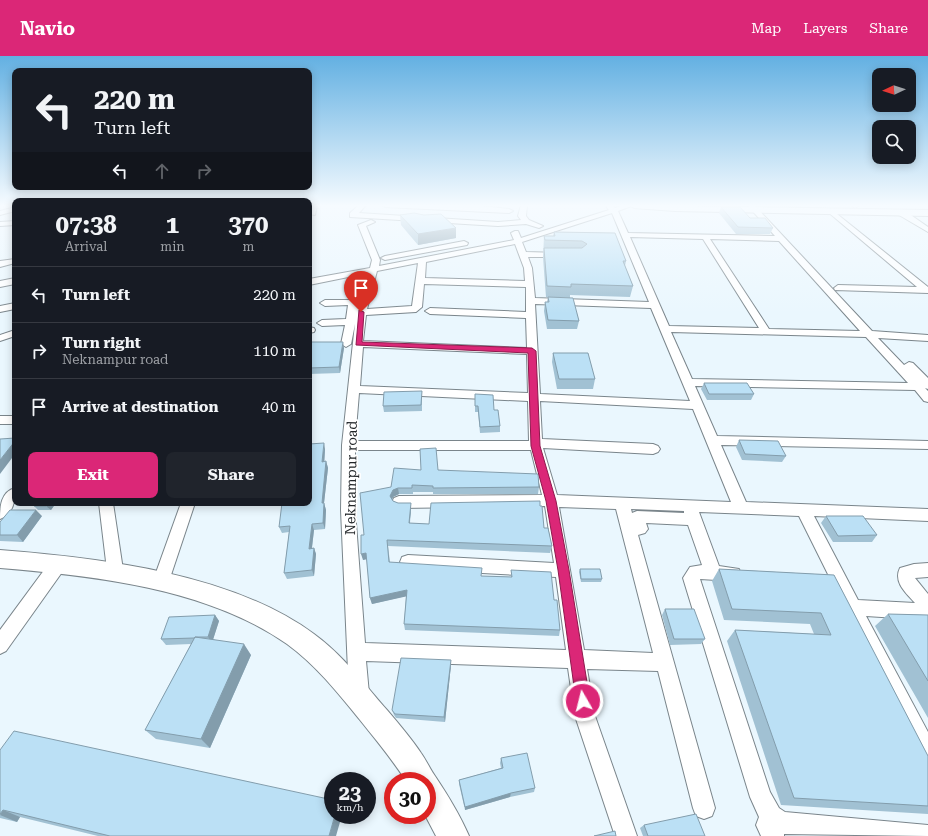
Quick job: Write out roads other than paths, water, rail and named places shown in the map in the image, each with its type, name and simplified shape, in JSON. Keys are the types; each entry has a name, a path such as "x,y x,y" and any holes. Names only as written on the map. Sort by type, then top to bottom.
{"street":[{"path":"367,241 374,265"},
{"path":"312,281 470,241"},
{"path":"312,273 422,261 493,241"},
{"path":"516,241 523,254 530,284 536,445 551,501 585,716 626,836"},
{"path":"628,241 741,508"},
{"path":"708,241 766,332"},
{"path":"784,241 868,334 923,386"},
{"path":"791,241 838,288 882,336 923,386 928,398"},
{"path":"867,241 927,290"},
{"path":"523,254 573,255"},
{"path":"322,323 358,312 413,310 417,307 422,261"},
{"path":"0,264 12,262"},
{"name":"Neknampur road","path":"360,698 348,510 348,445 354,389 352,344 358,312 374,265"},
{"path":"420,280 530,284"},
{"path":"0,284 12,282"},
{"path":"838,288 927,290"},
{"path":"356,290 358,312"},
{"path":"531,301 655,305"},
{"path":"326,303 358,312"},
{"path":"0,309 12,307"},
{"path":"430,311 530,315"},
{"path":"666,329 868,334 928,338"},
{"path":"0,338 12,334"},
{"path":"0,338 12,338"},
{"path":"352,344 532,351"},
{"path":"687,382 923,386"},
{"path":"354,389 533,396 697,405"},
{"path":"0,420 12,420"},
{"path":"712,440 928,446"},
{"path":"348,445 536,445 653,448"},
{"path":"0,513 12,497"},
{"path":"398,502 551,501 622,503 691,512"},
{"path":"622,503 704,808"},
{"path":"106,506 115,570"},
{"path":"161,581 187,506"},
{"path":"629,528 640,529 637,517 741,508 928,515"},
{"path":"804,511 925,748 928,748"},
{"path":"691,512 713,573"},
{"path":"0,559 60,563 115,570 161,581 257,613 295,635 322,656 360,698 410,758 417,772"},
{"path":"408,562 563,570"},
{"path":"0,645 60,563"},
{"path":"928,570 906,573 907,582 928,606"},
{"path":"753,575 696,572 691,578 761,796 771,816 782,823 928,836"},
{"path":"816,578 839,579"},
{"path":"853,607 928,612"},
{"path":"357,652 664,662"},
{"path":"436,806 453,836"}]}
